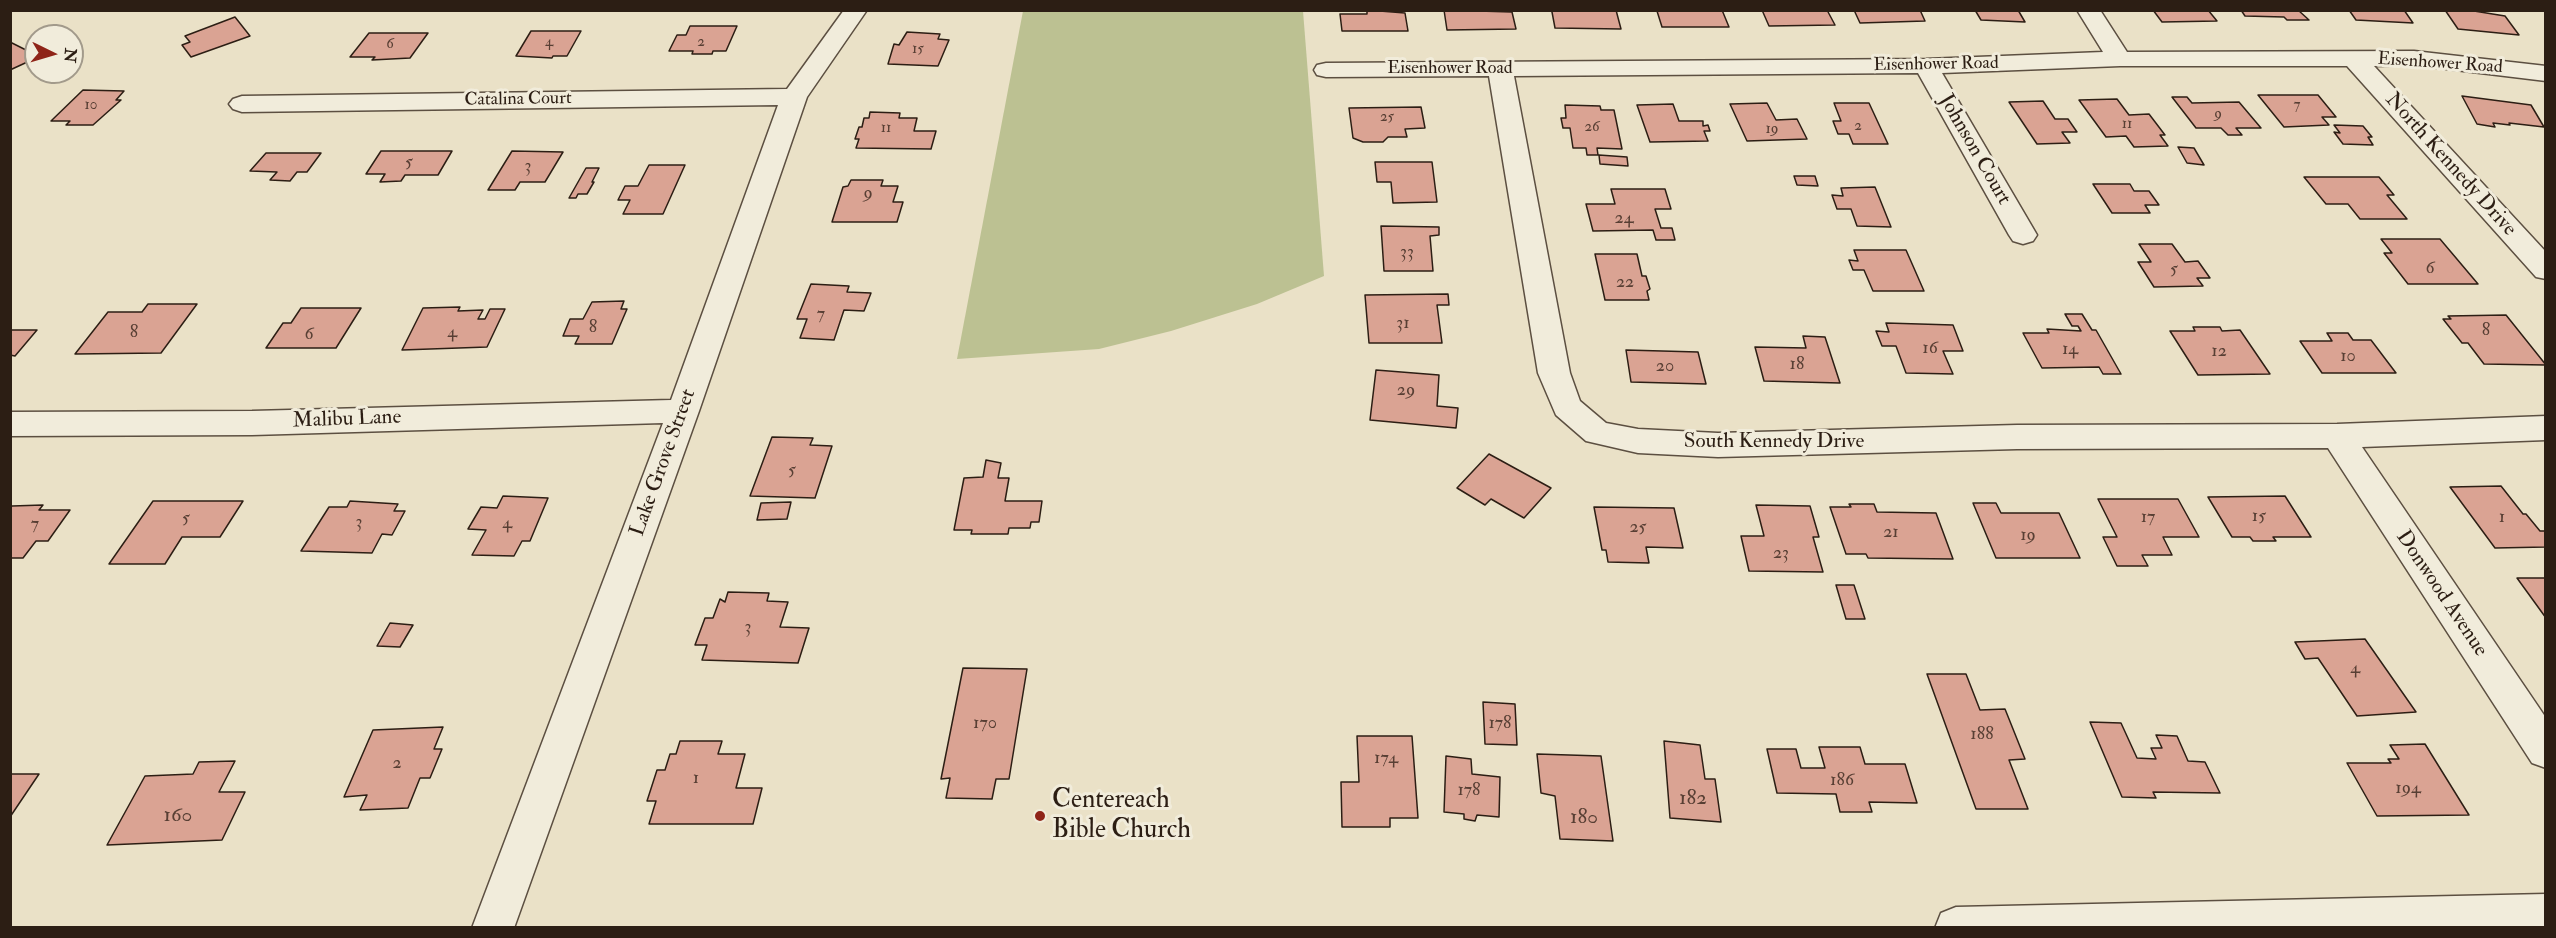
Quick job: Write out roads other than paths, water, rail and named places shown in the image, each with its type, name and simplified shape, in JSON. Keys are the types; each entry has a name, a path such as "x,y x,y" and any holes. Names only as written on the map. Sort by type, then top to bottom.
{"street":[{"name":"Lake Grove Street","path":"493,927 683,411 794,97 856,10"},
{"path":"2088,10 2120,59"},
{"name":"Eisenhower Road","path":"1326,70 1926,66 2120,59 2414,58 2455,61 2546,74"},
{"name":"North Kennedy Drive","path":"2354,59 2546,270"},
{"name":"Johnson Court","path":"1926,66 2023,235"},
{"name":"South Kennedy Drive","path":"1500,69 1554,373 1567,407 1597,433 1638,441 1718,445 2017,437 2337,436"},
{"name":"Catalina Court","path":"242,104 794,97"},
{"name":"Malibu Lane","path":"10,424 252,423 683,411"},
{"path":"2337,436 2546,428"},
{"name":"Donwood Avenue","path":"2337,436 2546,751"},
{"path":"1956,927 2546,914"}],"place":[{"name":"Centereach Bible Church","path":"1040,816"}]}
